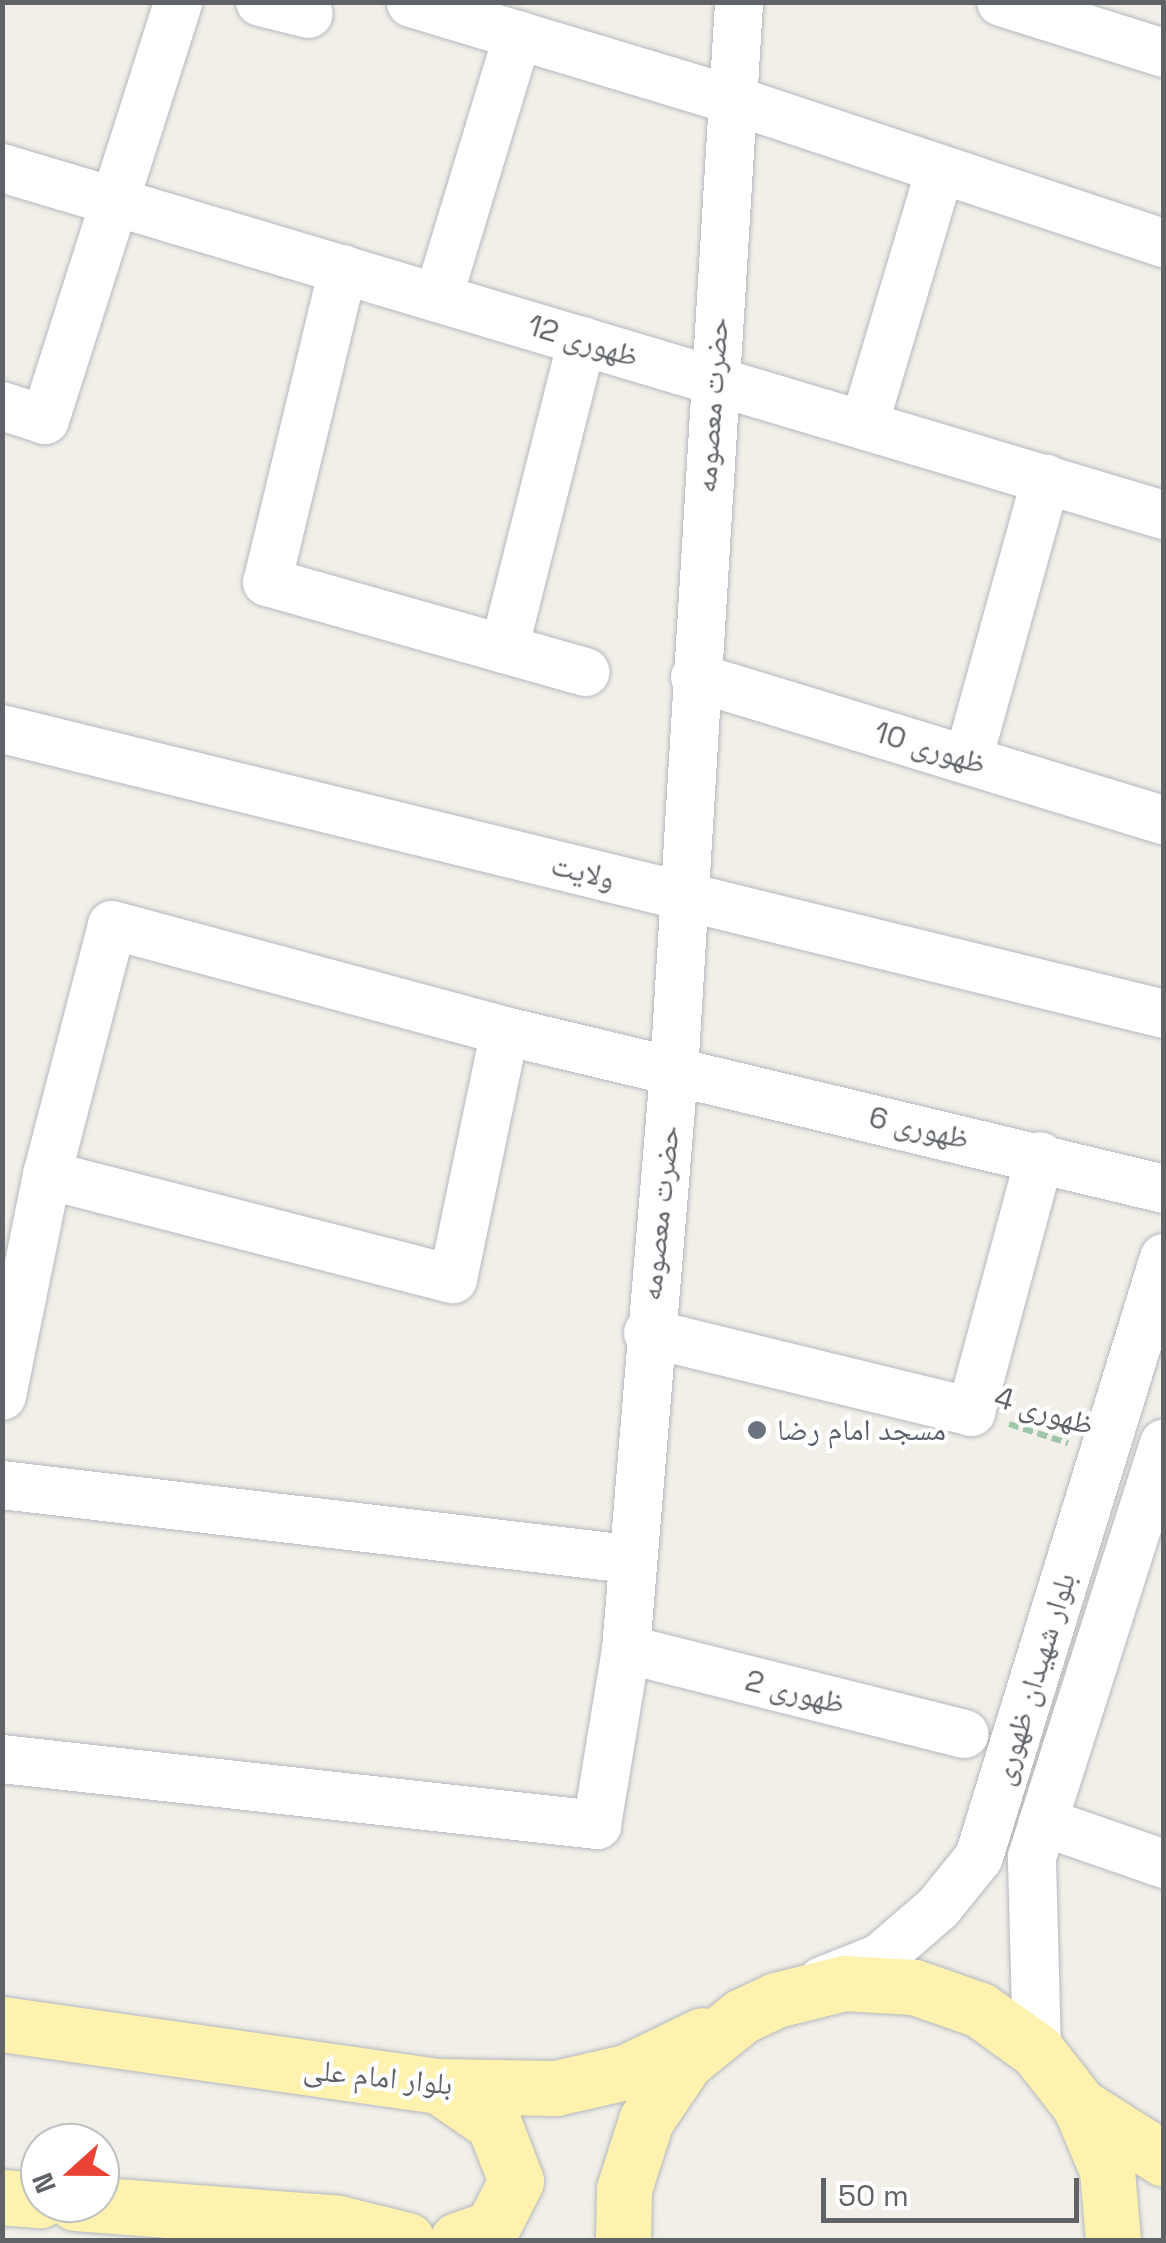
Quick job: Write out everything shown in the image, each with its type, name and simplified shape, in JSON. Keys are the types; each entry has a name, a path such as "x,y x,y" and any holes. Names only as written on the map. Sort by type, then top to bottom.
{"main road":[{"path":"623,2240 624,2188 646,2120 686,2061 759,2008 844,1984 914,1987 980,2010 1037,2051 1080,2106 1107,2170 1114,2240"},
{"name":"بلوار امام علی","path":"2,2024 439,2086 556,2088 626,2072 759,2008"},
{"path":"439,2086 494,2124 516,2181 492,2228 458,2240"},
{"path":"1080,2106 1164,2159"},
{"path":"120,2206 338,2223 407,2240"}],"street":[{"path":"2,406 45,420 178,2"},
{"path":"260,2 309,14"},
{"path":"411,2 733,100 1164,243"},
{"name":"حضرت معصومه","path":"2,1759 596,1824 626,1649 628,1560 674,1072 739,2"},
{"path":"1001,2 1164,52"},
{"path":"438,298 518,35"},
{"name":"ظهوری 12","path":"2,168 1164,515"},
{"path":"864,425 940,170"},
{"path":"343,269 267,582 586,672"},
{"path":"504,649 582,340"},
{"path":"968,760 1046,479"},
{"name":"ظهوری 10","path":"696,677 1164,820"},
{"name":"ولایت","path":"2,729 1164,1014"},
{"name":"ظهوری 6","path":"47,1175 112,925 504,1031 1040,1156 1164,1189"},
{"path":"2,1396 47,1175 453,1278 504,1031"},
{"path":"648,1333 971,1412 1040,1156"},
{"name":"بلوار شهیدان ظهوری","path":"759,2008 880,1958 938,1908 979,1857 1164,1258"},
{"name":"بلوار شهیدان ظهوری","path":"1037,2051 1038,1839 1164,1444"},
{"path":"2,1485 628,1560"},
{"name":"ظهوری 2","path":"626,1649 964,1734"},
{"path":"983,1842 996,1865 1022,1866 1038,1839 1164,1864"}],"path":[{"name":"ظهوری 4","path":"971,1412 1103,1453"}],"place":[{"name":"مسجد امام رضا","path":"757,1430"}]}
